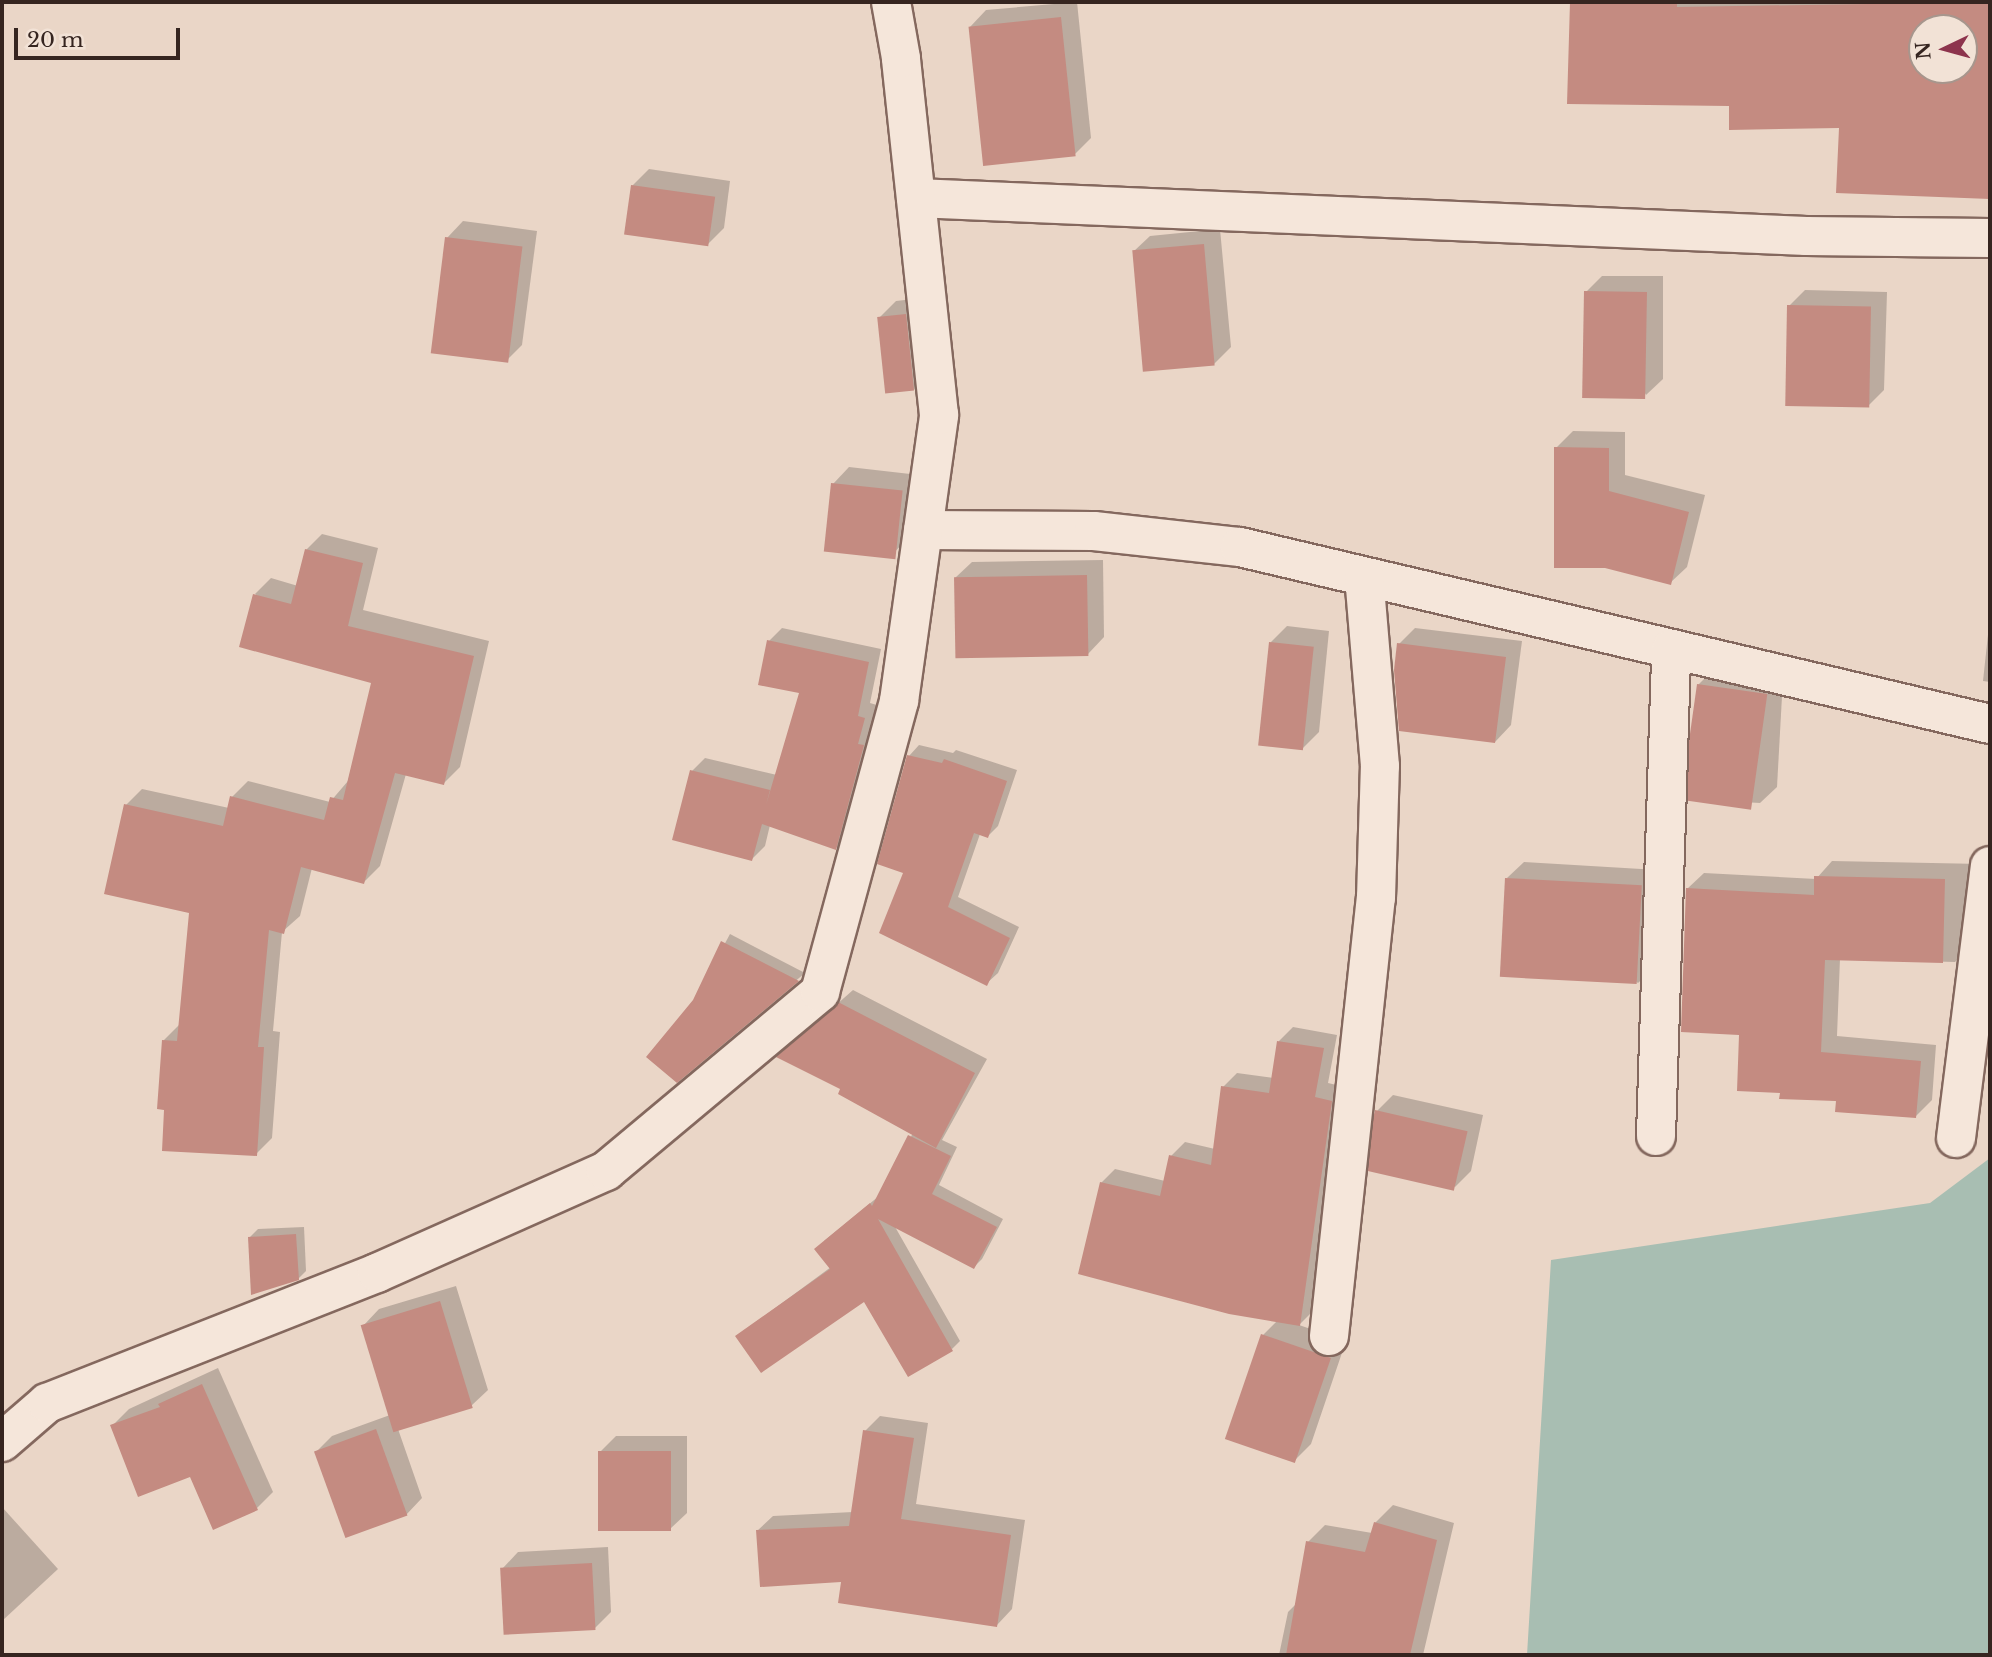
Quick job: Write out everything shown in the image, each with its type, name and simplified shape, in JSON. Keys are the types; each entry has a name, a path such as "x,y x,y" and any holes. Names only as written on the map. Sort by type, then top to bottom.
{"street":[{"path":"2,1442 47,1403 377,1273 606,1171 820,992 899,701 939,415 916,198 891,2"},
{"path":"916,198 1806,236 1990,238"},
{"path":"923,530 1094,531 1240,547 1990,724"},
{"path":"1329,1336 1376,898 1380,766 1364,577"},
{"path":"1656,1136 1671,649"},
{"path":"1956,1138 1990,866"}],"shaded area":[{"path":"1990,1158 1990,1655 1527,1655 1551,1260 1930,1203"}],"building":[{"path":"1570,2 1677,2 1677,7 1990,2 1990,199 1836,193 1839,128 1729,130 1729,106 1567,104"},
{"path":"1061,17 1076,156 983,166 969,27"},
{"path":"631,185 715,197 708,246 624,235"},
{"path":"445,237 522,247 508,363 431,353"},
{"path":"1204,244 1215,366 1143,372 1132,250"},
{"path":"1584,291 1647,292 1645,399 1582,398"},
{"path":"1787,305 1871,306 1869,407 1785,406"},
{"path":"906,314 914,391 885,394 877,317"},
{"path":"1554,447 1609,448 1609,491 1689,512 1671,585 1605,568 1554,568"},
{"path":"831,483 903,491 895,559 824,552"},
{"path":"305,549 363,563 348,626 474,656 444,785 395,773 364,884 301,867 284,934 269,930 258,1047 264,1047 257,1156 162,1151 164,1110 157,1109 162,1040 177,1041 189,913 104,894 124,804 223,826 230,796 324,820 330,797 343,800 371,683 239,647 253,594 291,604"},
{"path":"1087,575 1088,656 955,658 954,577"},
{"path":"767,640 869,662 858,716 865,718 858,744 864,745 836,850 762,824 752,861 672,840 690,770 770,790 766,805 799,693 758,685"},
{"path":"1269,642 1314,647 1303,750 1258,745"},
{"path":"1397,643 1506,657 1495,743 1399,731 1394,670"},
{"path":"1697,684 1767,694 1751,810 1681,800"},
{"path":"907,755 942,763 944,759 1007,781 988,838 974,833 948,907 1010,938 987,986 879,933 903,873 877,864"},
{"path":"1814,876 1945,879 1943,963 1825,960 1821,1052 1921,1061 1916,1118 1835,1112 1836,1101 1779,1099 1780,1093 1737,1091 1739,1035 1681,1032 1686,888 1814,895"},
{"path":"1505,878 1642,885 1637,984 1500,977"},
{"path":"721,941 799,981 677,1083 646,1057 693,1000"},
{"path":"838,1002 975,1073 936,1148 838,1094 840,1089 776,1057"},
{"path":"1277,1041 1324,1048 1315,1097 1332,1101 1300,1326 1229,1314 1078,1274 1100,1182 1160,1196 1169,1155 1211,1165 1221,1086 1269,1093"},
{"path":"1375,1110 1468,1131 1454,1191 1361,1169"},
{"path":"908,1135 951,1156 932,1194 997,1227 974,1269 878,1219 953,1351 908,1377 864,1302 761,1373 735,1336 830,1269 814,1249 870,1203 872,1206"},
{"path":"296,1234 299,1280 251,1295 248,1237"},
{"path":"440,1301 473,1408 393,1432 361,1325"},
{"path":"1261,1334 1331,1358 1295,1463 1225,1439"},
{"path":"202,1384 258,1510 213,1530 190,1477 138,1497 110,1425 160,1407 158,1404"},
{"path":"376,1429 407,1515 345,1538 314,1452"},
{"path":"863,1430 914,1438 901,1519 1011,1535 997,1627 838,1603 841,1582 760,1587 756,1530 849,1526"},
{"path":"598,1451 671,1451 671,1531 598,1531"},
{"path":"1374,1522 1437,1540 1410,1655 1286,1655 1306,1541 1365,1552"},
{"path":"592,1563 596,1630 504,1635 500,1568"}]}
